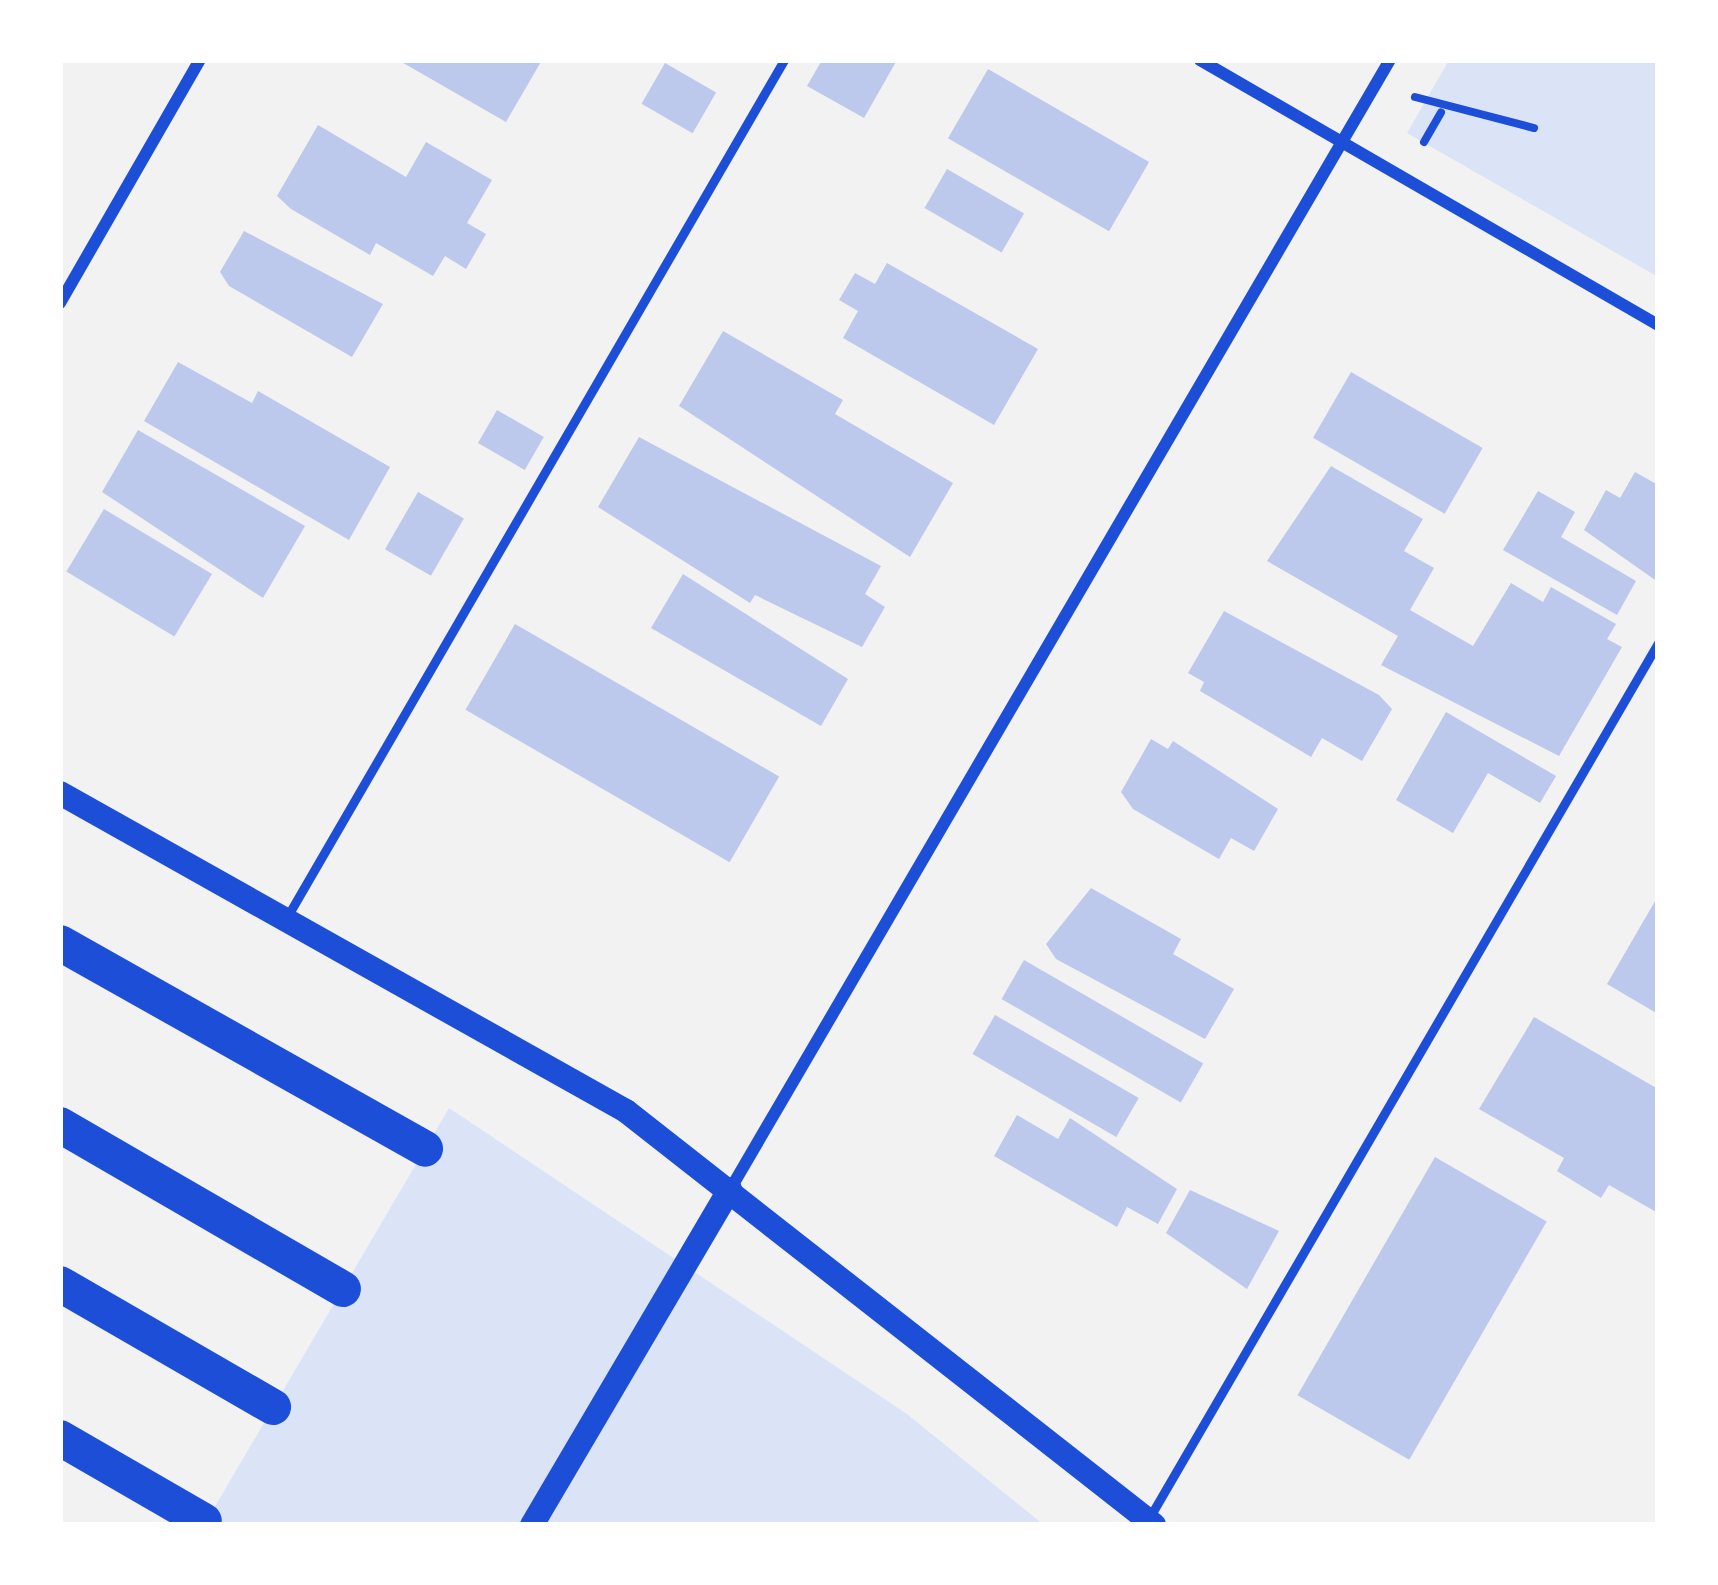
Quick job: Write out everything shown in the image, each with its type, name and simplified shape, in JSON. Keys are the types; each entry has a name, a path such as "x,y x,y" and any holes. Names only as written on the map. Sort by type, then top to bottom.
{"highway":[{"path":"60,943 425,1149"},
{"path":"60,1125 343,1289"},
{"path":"60,1284 274,1407"},
{"path":"60,1438 204,1521"}],"main road":[{"path":"60,794 548,1062 730,1189 1151,1523"},
{"path":"532,1525 730,1189"}],"street":[{"path":"60,303 200,60"},
{"path":"1200,60 1658,325"},
{"path":"730,1189 1390,60"}],"lane":[{"path":"284,921 784,60"},
{"path":"1151,1523 1658,643"}],"path":[{"path":"1441,112 1534,128"}],"shaded area":[{"path":"1449,60 1658,60 1658,277 1407,133"},
{"path":"449,1108 907,1414 1044,1525 204,1525"}],"building":[{"path":"398,60 542,60 506,122"},
{"path":"822,60 897,60 864,118 807,86"},
{"path":"665,63 716,92 693,133 642,104"},
{"path":"988,69 1149,162 1109,231 948,138"},
{"path":"318,125 406,177 426,142 492,180 467,223 486,234 466,269 445,256 433,276 376,243 370,255 277,196"},
{"path":"947,169 1024,213 1002,252 924,208"},
{"path":"244,231 383,304 352,357 229,286 220,272"},
{"path":"887,263 1038,349 994,425 843,338 858,311 839,300 855,273 875,284"},
{"path":"723,331 843,400 835,414 953,483 910,557 679,406"},
{"path":"178,362 252,403 258,391 390,467 349,540 144,421"},
{"path":"1351,372 1483,448 1445,514 1313,438"},
{"path":"497,410 544,437 525,470 478,443"},
{"path":"138,430 305,526 263,598 102,492"},
{"path":"639,437 881,566 865,594 885,607 862,647 755,595 750,603 598,507"},
{"path":"1331,466 1423,519 1404,551 1434,568 1410,610 1473,646 1511,583 1543,602 1551,587 1616,624 1607,639 1622,647 1559,756 1381,665 1398,636 1267,561"},
{"path":"1635,472 1658,485 1658,582 1584,530 1606,490 1620,498"},
{"path":"1538,491 1575,512 1561,537 1636,581 1617,615 1503,550"},
{"path":"418,492 464,518 431,576 385,549"},
{"path":"104,509 212,574 174,636 66,572"},
{"path":"683,574 848,679 821,726 651,628"},
{"path":"1224,611 1379,695 1392,709 1362,761 1322,738 1311,757 1200,691 1204,682 1188,673"},
{"path":"515,624 779,776 730,862 466,710"},
{"path":"1446,712 1556,776 1540,803 1488,773 1453,833 1396,800"},
{"path":"1151,739 1168,749 1173,741 1278,809 1254,851 1231,838 1219,859 1133,809 1121,792"},
{"path":"1091,888 1181,939 1173,954 1234,989 1205,1039 1056,959 1046,944"},
{"path":"1658,896 1658,1014 1607,984"},
{"path":"1024,960 1203,1064 1181,1102 1002,999"},
{"path":"995,1015 1139,1098 1116,1137 972,1054"},
{"path":"1534,1017 1658,1089 1658,1213 1609,1185 1601,1198 1557,1171 1564,1158 1479,1109"},
{"path":"1017,1115 1058,1139 1070,1118 1177,1189 1158,1224 1127,1207 1117,1227 994,1156"},
{"path":"1435,1157 1547,1222 1409,1460 1298,1395"},
{"path":"1190,1190 1279,1231 1247,1289 1166,1233"}]}
